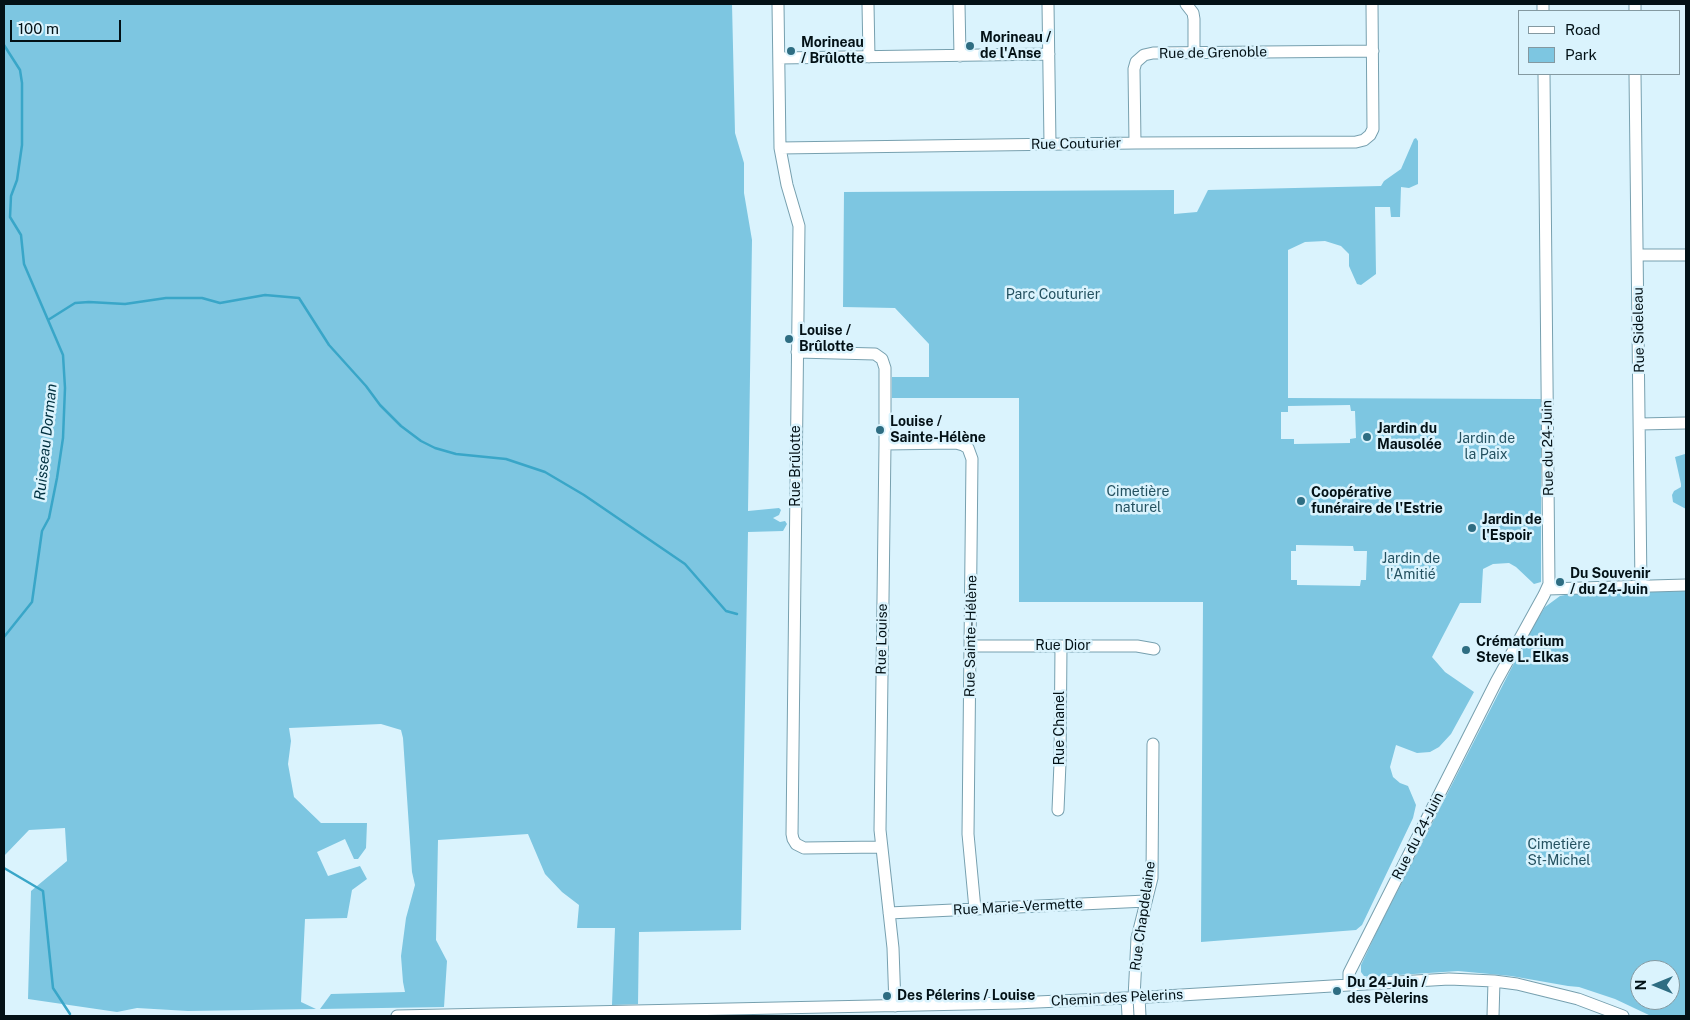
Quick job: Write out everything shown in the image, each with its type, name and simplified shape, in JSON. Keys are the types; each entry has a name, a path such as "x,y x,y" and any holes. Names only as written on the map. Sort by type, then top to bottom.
{"street":[{"name":"Rue Brûlotte","path":"778,4 780,148 783,169 799,226 792,839 796,844 804,848 881,848"},
{"path":"868,4 868,57"},
{"path":"959,4 960,56"},
{"path":"1048,4 1050,144"},
{"path":"1186,4 1193,13 1194,52"},
{"path":"1372,4 1373,51"},
{"name":"Rue de Grenoble","path":"1135,143 1134,69 1136,62 1144,55 1194,52 1373,51"},
{"name":"Rue Couturier","path":"780,148 1356,142 1364,140 1373,129 1373,51"},
{"path":"779,58 1049,54"},
{"name":"Rue du 24-Juin","path":"1349,985 1350,973 1496,682 1547,590 1550,577 1544,75"},
{"name":"Rue Sideleau","path":"1636,75 1641,587"},
{"path":"1638,255 1686,255"},
{"name":"Rue Louise","path":"797,352 875,354 882,359 885,374 880,813 881,848 893,948 895,1006"},
{"path":"1640,424 1686,424"},
{"name":"Rue Sainte-Hélène","path":"885,444 956,443 968,448 971,453 973,468 968,834 976,909"},
{"path":"1547,590 1686,586"},
{"name":"Rue Dior","path":"971,646 1137,646 1154,650"},
{"name":"Rue Chanel","path":"1058,810 1061,646"},
{"name":"Rue Chapdelaine","path":"1134,998 1136,948 1152,878 1153,744"},
{"name":"Rue Marie-Vermette","path":"889,913 1146,902"},
{"name":"Chemin des Pèlerins","path":"396,1016 717,1013 1032,1002 1134,998 1434,979 1494,981 1517,984 1578,999 1623,1016"},
{"path":"1493,1016 1494,981"},
{"path":"1128,1016 1134,998"},
{"path":"1134,998 1140,1016"}],"green space":[{"path":"4,4 732,4 735,133 744,163 744,193 752,240 748,511 779,508 781,510 779,515 773,518 780,522 785,521 787,524 783,531 748,532 741,930 639,932 638,1004 612,1005 615,928 577,928 579,905 562,892 545,874 528,834 438,840 436,940 447,961 444,1007 320,1009 331,994 405,992 401,956 406,918 415,885 412,872 403,738 401,730 381,724 289,728 291,741 288,764 294,797 321,823 367,823 366,848 358,859 354,859 345,839 317,852 328,876 360,866 367,879 352,890 347,918 305,919 301,1002 316,1009 188,1011 137,1008 117,1012 28,999 31,891 67,861 65,828 29,830 4,856"},
{"path":"1416,138 1418,141 1418,184 1409,188 1401,187 1400,217 1391,217 1390,207 1375,207 1376,274 1361,285 1357,284 1349,266 1349,254 1341,246 1325,241 1305,242 1288,250 1288,398 1541,399 1541,582 1534,584 1509,563 1493,564 1483,569 1481,603 1460,603 1432,657 1445,672 1474,692 1451,734 1439,747 1430,752 1417,753 1396,745 1390,767 1393,777 1400,783 1408,786 1416,805 1413,818 1362,925 1356,930 1201,942 1203,602 1019,602 1019,398 892,398 892,377 929,377 929,344 895,308 843,307 844,192 1174,190 1174,214 1197,212 1208,190 1381,186 1384,181 1401,169","holes":["1350,405 1351,411 1355,411 1356,438 1350,439 1350,443 1294,444 1294,439 1281,439 1281,412 1288,412 1288,406","1296,545 1353,546 1354,551 1367,551 1366,580 1361,580 1360,586 1297,585 1297,580 1291,580 1291,551 1296,551"]},
{"path":"1686,452 1686,509 1673,502 1672,495 1674,491 1681,487 1675,457"},
{"name":"Cimetière St-Michel","path":"1686,591 1686,1016 1651,1016 1638,1010 1680,1010 1680,960 1630,960 1630,1006 1579,987 1511,976 1458,971 1369,977 1364,976 1361,972 1361,965 1378,929 1532,628 1545,607 1560,596 1570,594"}],"waterway":[{"name":"Ruisseau Dorman","path":"4,45 20,70 22,83 22,145 17,180 11,196 10,217 21,235 24,264 63,355 65,388 63,438 57,478 49,518 42,531 32,602 4,637"},
{"path":"48,320 75,303 125,304 166,298 202,298 220,303 265,295 299,298 329,345 366,386 380,405 401,426 421,441 435,448 456,454 506,459 545,472 584,495 685,564 726,611 737,614"},
{"path":"4,868 43,891 53,988 70,1014"}],"place":[{"name":"Morineau / de l'Anse","path":"970,46"},
{"name":"Morineau / Brûlotte","path":"791,51"},
{"name":"Louise / Brûlotte","path":"789,339"},
{"name":"Louise / Sainte-Hélène","path":"880,430"},
{"name":"Jardin du Mausolée","path":"1367,437"},
{"name":"Coopérative funéraire de l'Estrie","path":"1301,501"},
{"name":"Jardin de l'Espoir","path":"1472,528"},
{"name":"Du Souvenir / du 24-Juin","path":"1560,582"},
{"name":"Crématorium Steve L. Elkas","path":"1466,650"},
{"name":"Du 24-Juin / des Pèlerins","path":"1337,991"},
{"name":"Des Pélerins / Louise","path":"887,996"}],"park label":[{"name":"Parc Couturier","path":"1053,295"},
{"name":"Jardin de la Paix","path":"1486,448"},
{"name":"Cimetière naturel","path":"1138,500"},
{"name":"Jardin de l'Amitié","path":"1411,568"}]}
